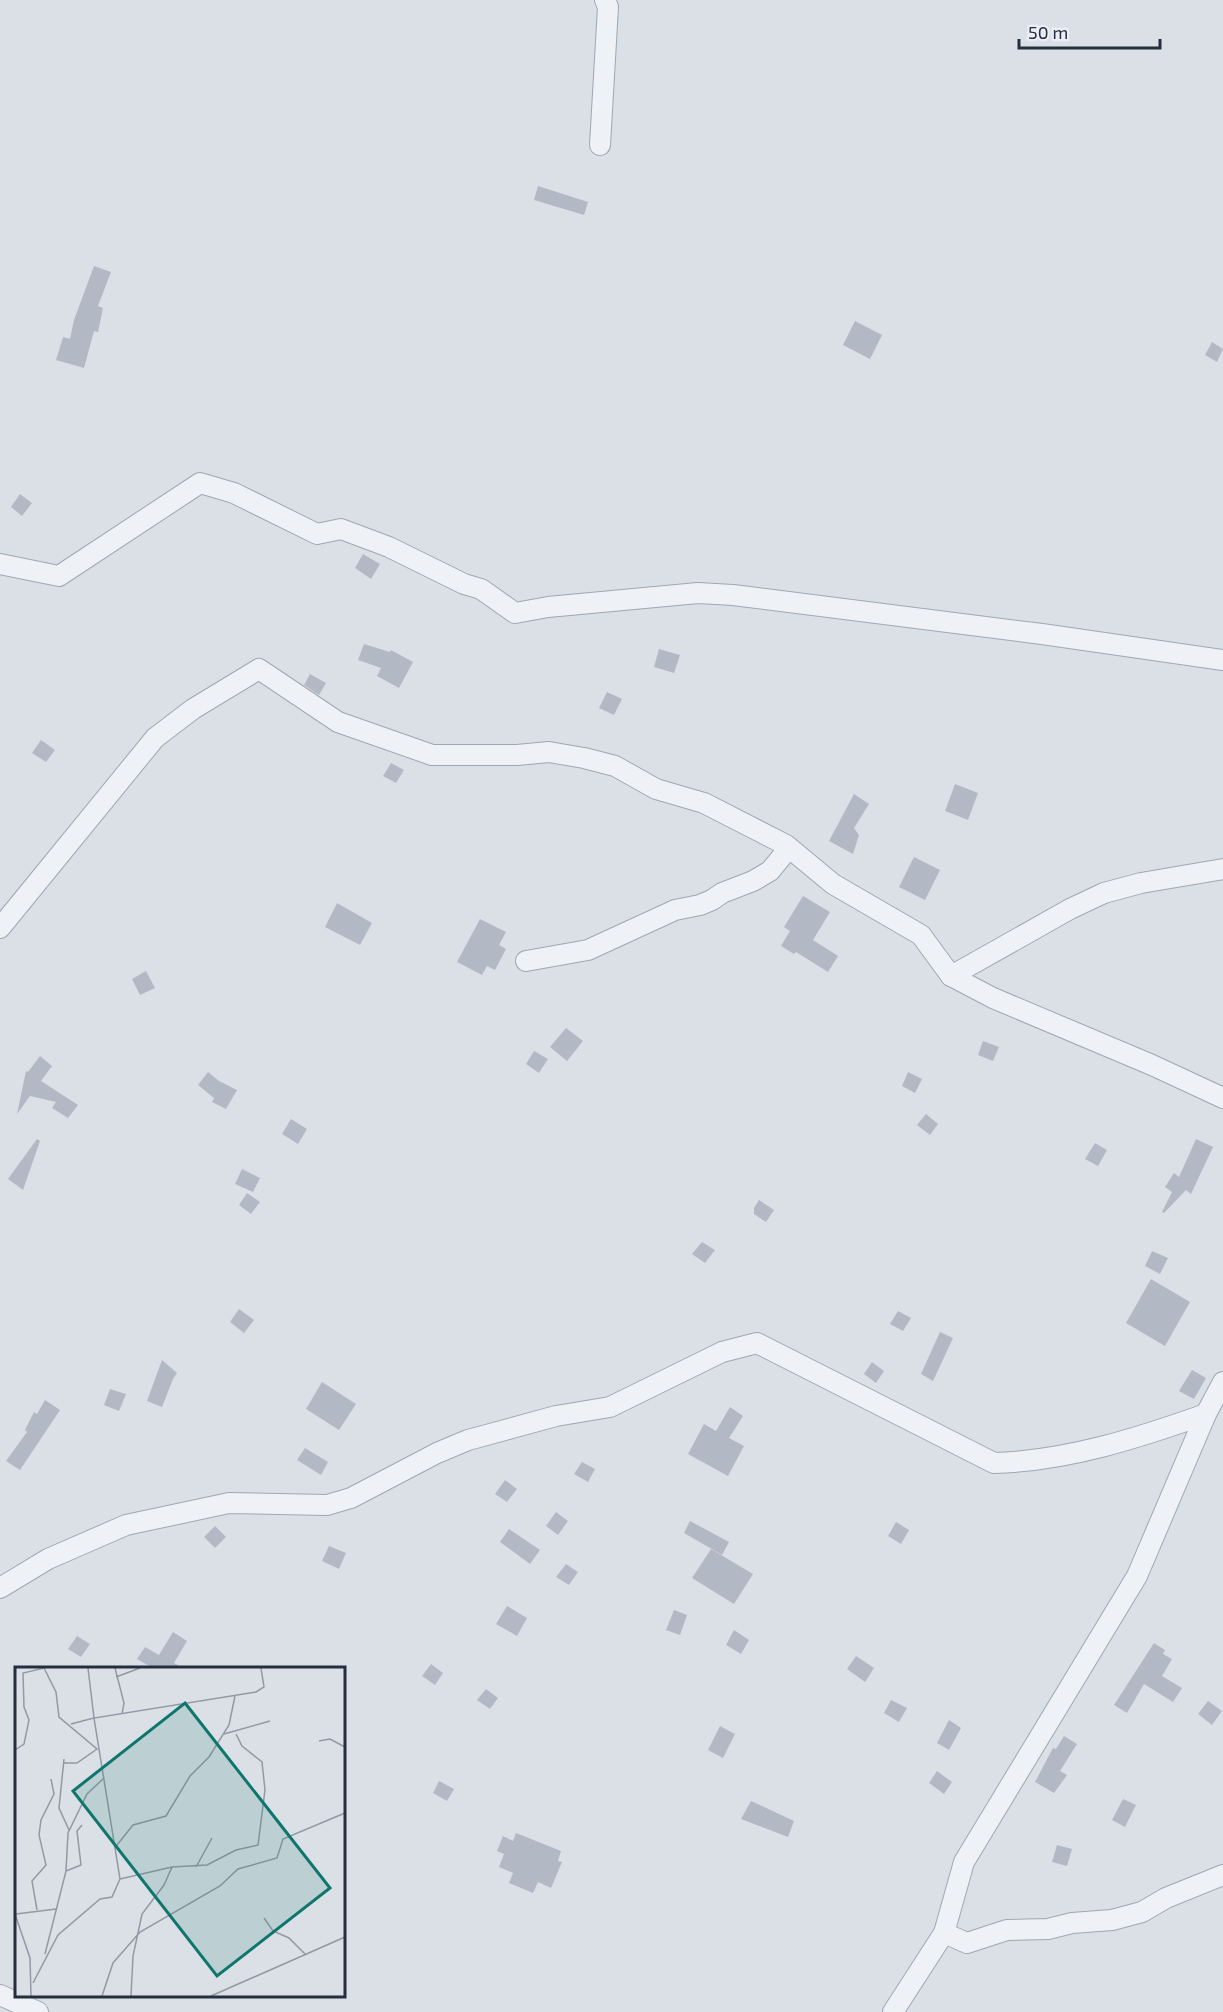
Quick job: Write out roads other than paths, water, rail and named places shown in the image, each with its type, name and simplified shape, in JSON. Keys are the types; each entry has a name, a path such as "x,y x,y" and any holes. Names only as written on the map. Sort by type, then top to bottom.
{"street":[{"path":"600,145 608,8 605,0"},
{"path":"0,564 59,576 200,483 234,493 317,534 341,529 389,547 464,584 481,589 515,614 548,606 698,593 733,595 1042,634 1223,660"},
{"path":"0,928 155,738 193,709 259,669 338,722 432,755 507,755 549,752 615,766 656,789 704,803 789,848 833,884 921,936 951,976 993,998 1152,1065 1223,1098"},
{"path":"526,961 588,950 675,910 712,900 770,871 789,848"},
{"path":"951,976 1070,909 1104,893 1141,883 1223,869"},
{"path":"0,1588 48,1559 126,1525 230,1503 327,1505 351,1498 437,1453 468,1440 556,1416 610,1407 722,1352 757,1343 994,1463 1029,1462 1136,1438 1206,1414"},
{"path":"893,2012 944,1933 964,1862 1137,1576 1206,1414 1223,1382"},
{"path":"944,1933 967,1943 1006,1930 1048,1929 1072,1923 1112,1920 1142,1912 1166,1898 1223,1875"},
{"path":"0,1995 38,2012"}]}
